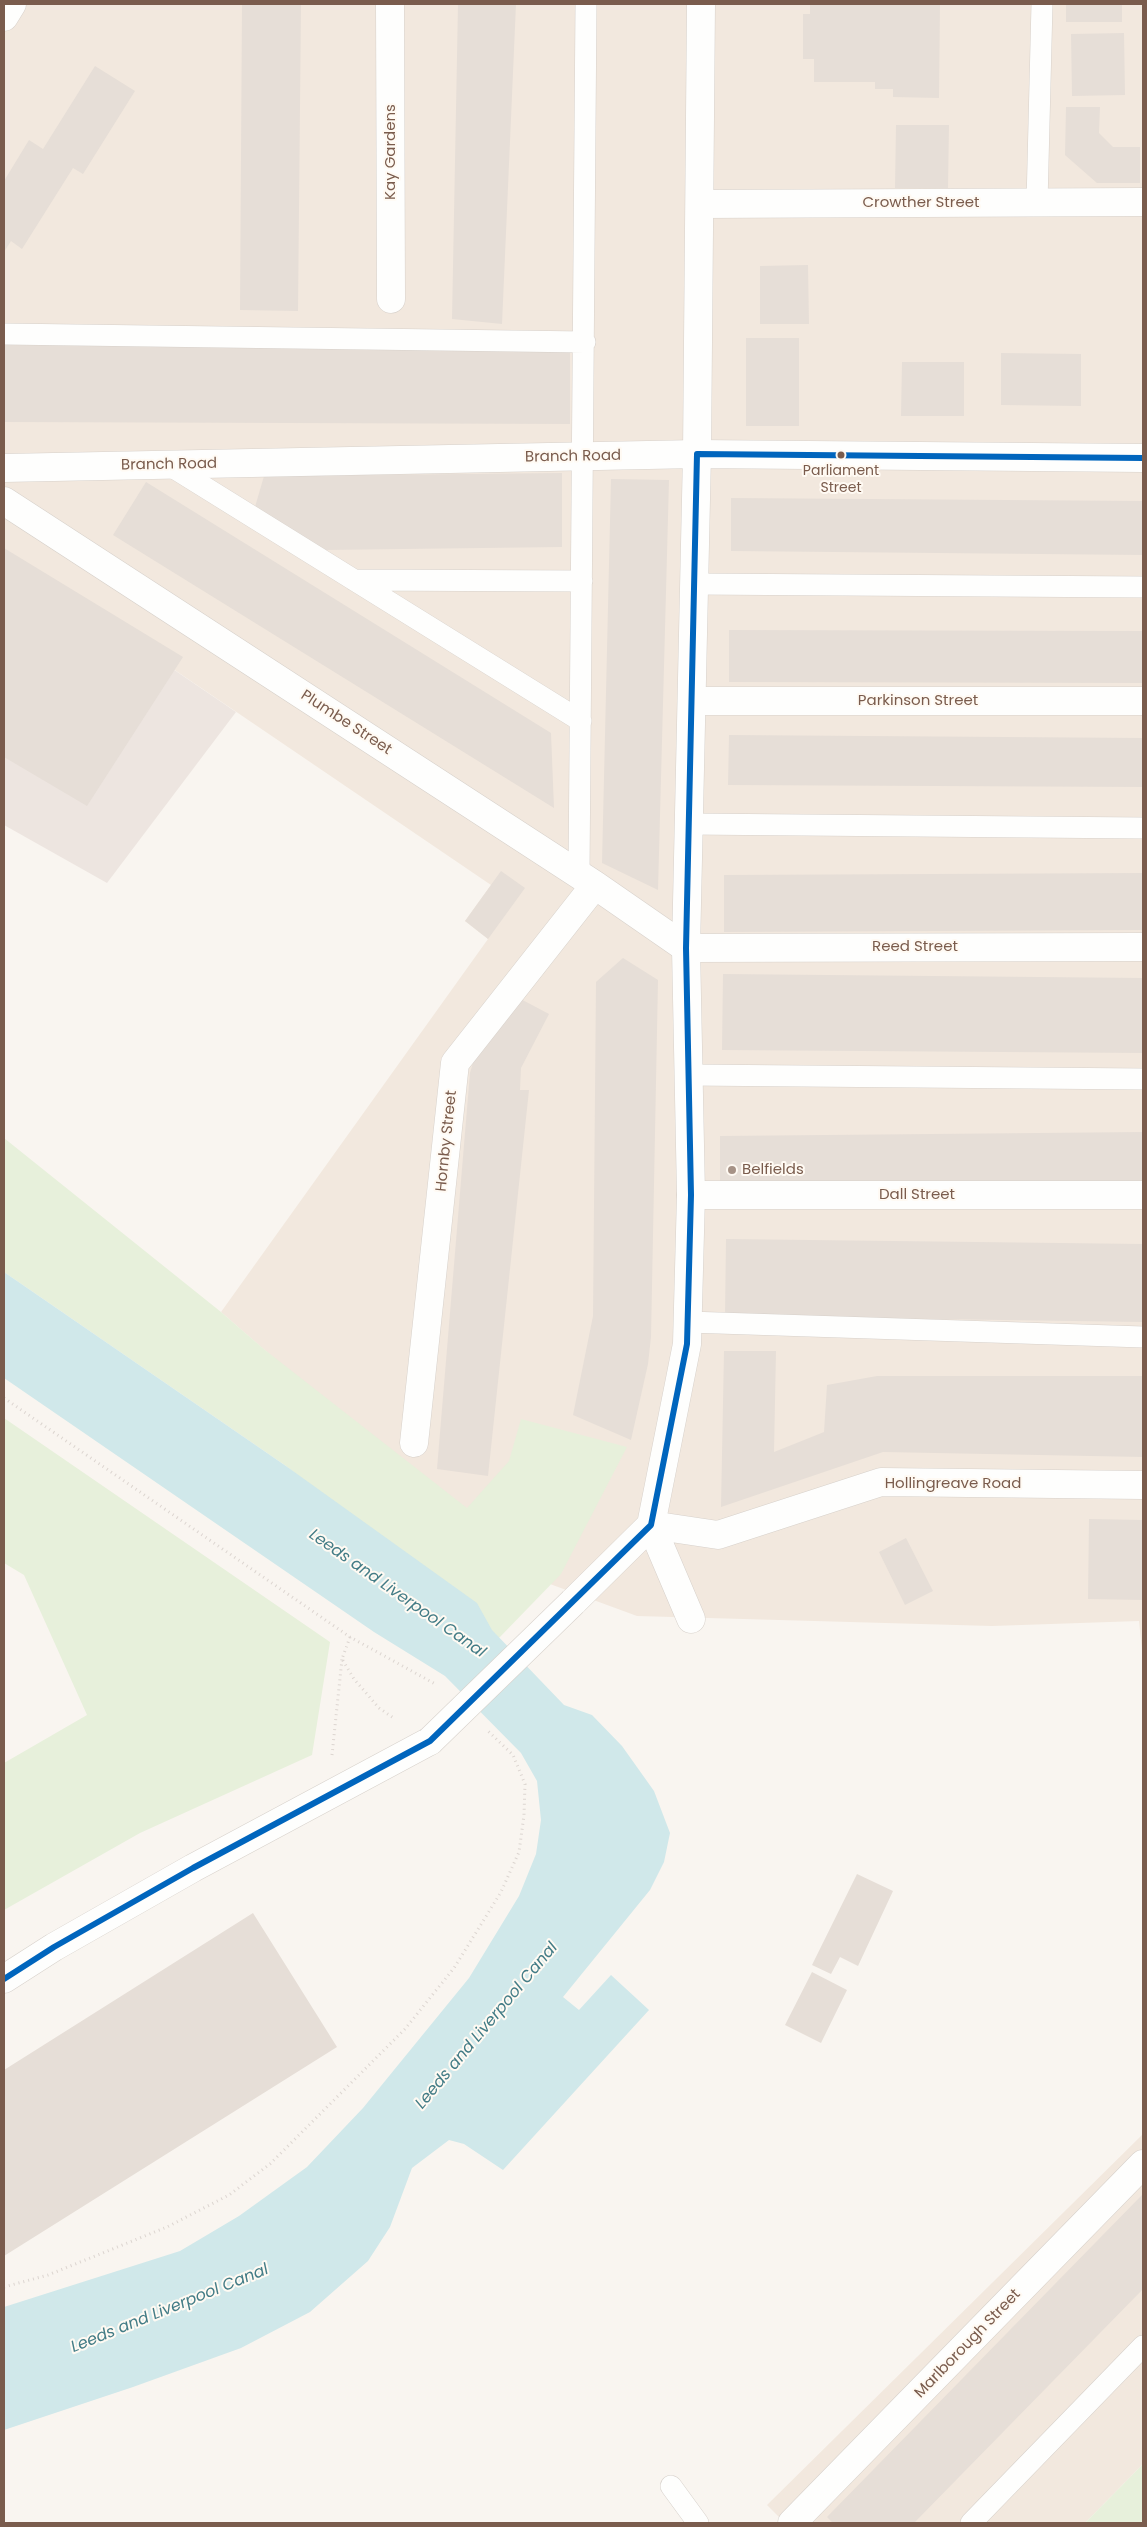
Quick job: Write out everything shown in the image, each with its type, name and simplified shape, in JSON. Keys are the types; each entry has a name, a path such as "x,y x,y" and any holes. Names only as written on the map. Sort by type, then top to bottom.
{"street":[{"path":"4,17 12,4"},
{"name":"Kay Gardens","path":"390,4 391,299"},
{"path":"4,1979 54,1947 185,1872 327,1798 430,1741 651,1525 688,1344 691,1195 686,948 697,454 701,4"},
{"name":"Crowther Street","path":"700,204 1143,202"},
{"name":"Branch Road","path":"4,468 697,454 1143,458"},
{"name":"Plumbe Street","path":"4,501 587,880 686,948"},
{"name":"Parkinson Street","path":"692,701 1143,701"},
{"name":"Hornby Street","path":"414,1443 455,1063 587,880"},
{"name":"Reed Street","path":"686,948 1143,947"},
{"name":"Dall Street","path":"691,1195 1143,1195"},
{"name":"Hollingreave Road","path":"651,1525 718,1535 881,1482 1143,1485"},
{"path":"651,1525 691,1620"},
{"name":"Marlborough Street","path":"792,2523 1143,2164"}],"lane":[{"path":"586,4 581,721 587,880"},
{"path":"1037,203 1042,4"},
{"path":"4,334 585,342"},
{"path":"169,465 581,721"},
{"path":"354,580 582,581"},
{"path":"694,584 1143,587"},
{"path":"689,824 1143,828"},
{"path":"689,1075 1143,1079"},
{"path":"688,1322 1143,1338"},
{"path":"970,2523 1143,2346"},
{"path":"671,2486 698,2523"}],"path":[{"path":"4,1398 350,1637 440,1686"},
{"path":"327,1798 342,1659 350,1637"},
{"path":"342,1659 354,1679 379,1708 430,1741"},
{"path":"4,2287 48,2275 158,2230 229,2195 270,2164 405,2029 454,1968 500,1892 519,1852 524,1815 524,1784 513,1755 483,1727"}],"shaded area":[{"path":"4,4 1143,4 1143,1660 1139,1621 992,1626 637,1616 520,1573 221,1312 488,939 465,921 491,885 4,554"},
{"path":"4,554 236,712 107,883 4,825"},
{"path":"1143,2134 1143,2464 1085,2523 785,2523 767,2505"}],"green space":[{"path":"4,1138 221,1312 265,1350 467,1508 509,1461 521,1419 627,1447 561,1574 499,1638 286,1466 4,1272"},
{"path":"4,1418 330,1642 312,1755 140,1833 4,1910 4,1763 87,1715 24,1575 4,1563"},
{"path":"1143,2464 1143,2523 1085,2523"}],"water":[{"name":"Leeds and Liverpool Canal","path":"4,1272 286,1466 477,1603 492,1630 564,1705 592,1715 622,1746 654,1791 670,1833 664,1862 650,1890 563,1997 579,2010 611,1975 649,2010 503,2170 464,2144 449,2140 412,2168 390,2227 368,2261 310,2312 241,2348 133,2387 4,2430 4,2307 180,2251 239,2216 307,2167 363,2108 469,1978 519,1896 536,1854 541,1820 537,1781 521,1753 445,1676 374,1632 4,1378"}],"building":[{"path":"242,4 301,4 298,311 240,310"},
{"path":"458,4 516,4 502,324 452,319"},
{"path":"810,4 940,4 939,98 893,97 893,89 875,89 875,82 814,82 814,59 803,59 803,14 810,14"},
{"path":"1066,4 1122,4 1122,22 1066,22"},
{"path":"1124,33 1125,95 1072,96 1071,34"},
{"path":"95,66 135,91 83,174 73,168 22,249 11,241 4,252 4,181 29,140 43,149"},
{"path":"1066,107 1100,107 1099,133 1113,147 1140,147 1140,183 1097,183 1065,155"},
{"path":"896,125 949,125 948,188 895,188"},
{"path":"808,265 809,324 760,324 760,266"},
{"path":"746,338 799,338 799,426 746,426"},
{"path":"4,345 570,347 570,424 4,422"},
{"path":"1001,353 1081,354 1081,406 1001,405"},
{"path":"902,362 964,362 964,416 901,416"},
{"path":"562,473 562,547 325,550 255,507 264,476"},
{"path":"611,479 669,480 658,890 602,863"},
{"path":"146,482 551,733 554,808 113,535"},
{"path":"731,498 1143,501 1143,555 731,551"},
{"path":"4,548 183,657 87,806 4,757"},
{"path":"729,630 1143,631 1143,683 729,682"},
{"path":"729,735 1143,738 1143,787 728,785"},
{"path":"501,871 525,888 488,939 465,921"},
{"path":"1143,873 1143,930 724,932 724,875"},
{"path":"623,958 658,980 651,1337 648,1364 631,1440 573,1415 593,1316 596,982"},
{"path":"723,974 1143,978 1143,1053 722,1050"},
{"path":"515,996 549,1014 521,1068 520,1090 529,1090 488,1476 437,1469 470,1073 477,1049"},
{"path":"1143,1132 1143,1186 720,1191 720,1136"},
{"path":"726,1239 1143,1244 1143,1322 725,1316"},
{"path":"724,1351 776,1351 774,1452 824,1432 827,1385 877,1376 1143,1376 1143,1457 883,1452 721,1507"},
{"path":"1089,1519 1143,1520 1143,1600 1088,1599"},
{"path":"906,1538 933,1591 905,1605 879,1552"},
{"path":"857,1874 893,1891 858,1966 840,1957 831,1974 812,1965"},
{"path":"253,1913 337,2047 4,2256 4,2070"},
{"path":"812,1972 847,1990 821,2043 785,2025"},
{"path":"1143,2194 1143,2289 914,2523 833,2523 827,2517"}],"transit line":[{"path":"4,1979 54,1947 193,1868 430,1741 651,1525 687,1344 691,1195 686,948 697,454 1143,458"}],"place":[{"name":"Parliament Street","path":"841,455"},
{"name":"Belfields","path":"732,1170"}]}
